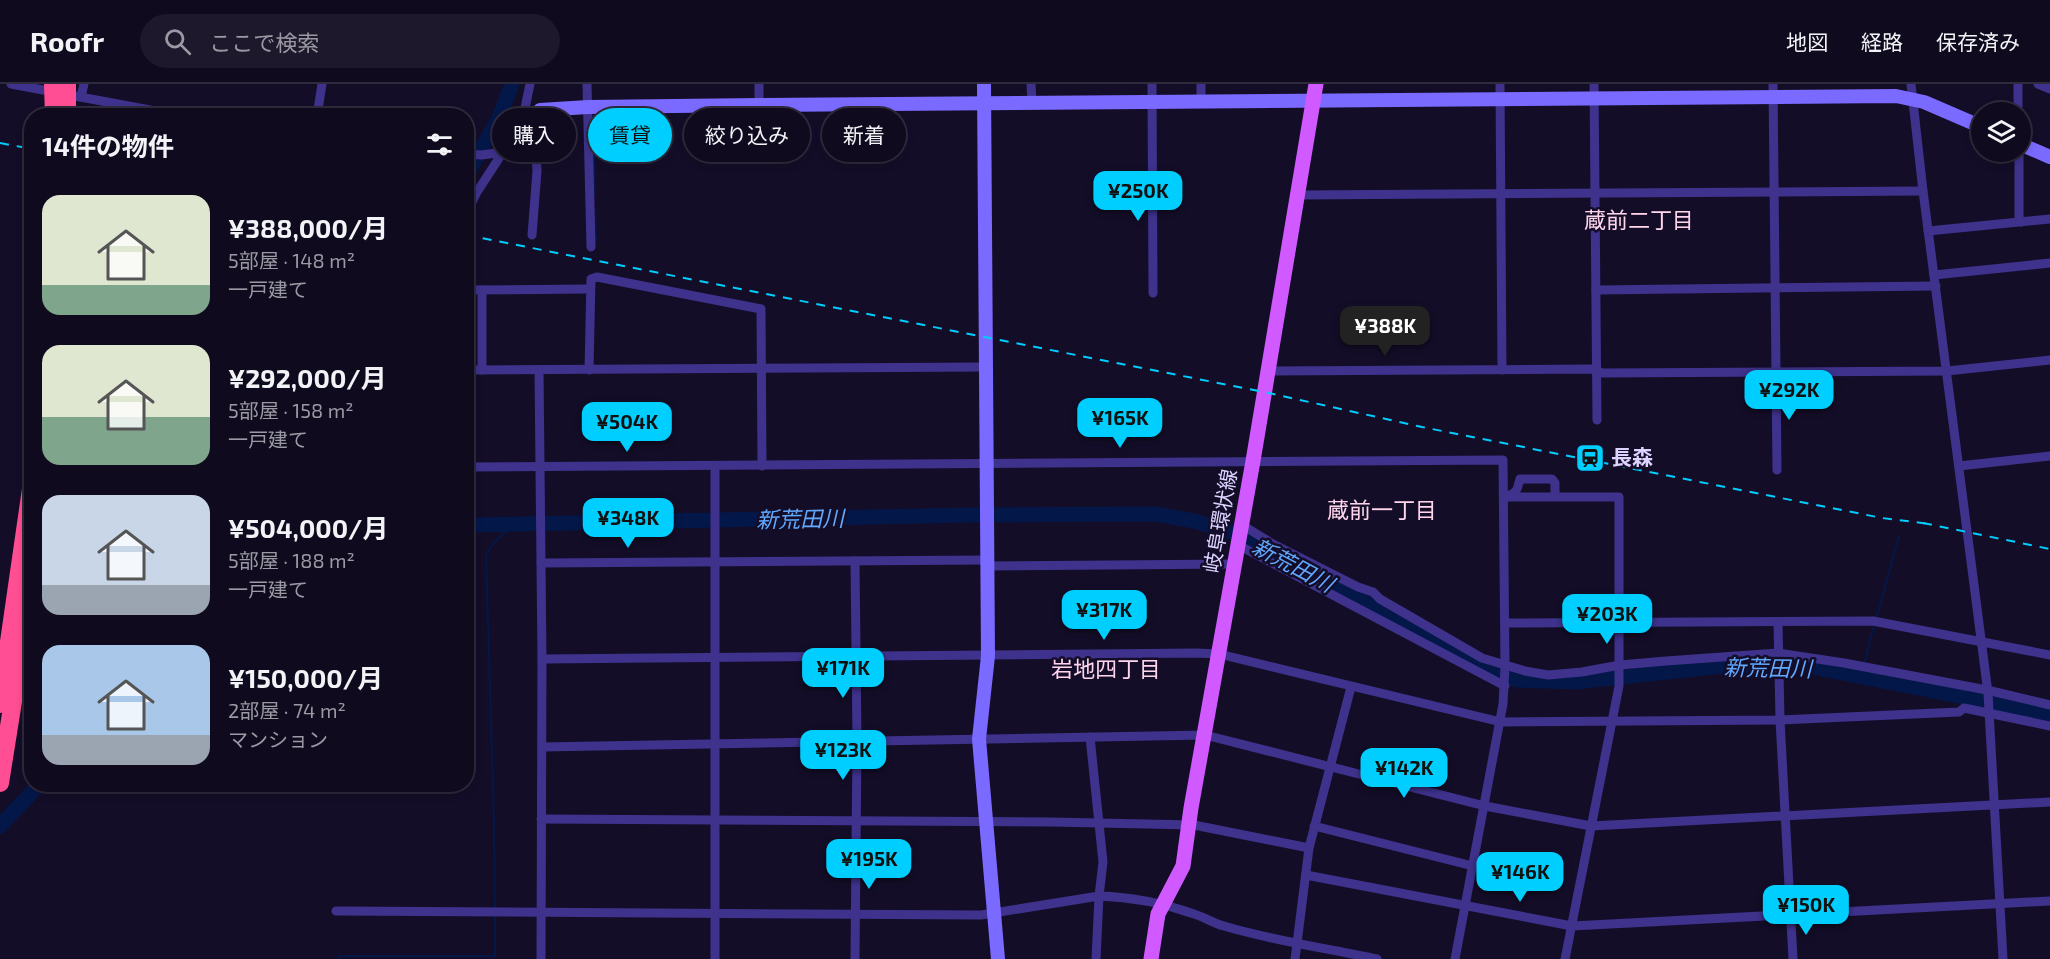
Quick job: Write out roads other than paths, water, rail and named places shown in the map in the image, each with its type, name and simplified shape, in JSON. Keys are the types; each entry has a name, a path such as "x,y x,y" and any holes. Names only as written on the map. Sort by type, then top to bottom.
{"highway":[{"path":"53,84 54,108"},
{"path":"67,84 67,108"},
{"path":"0,705 24,538"},
{"path":"0,783 24,633"}],"main road":[{"name":"岐阜環状線","path":"1151,959 1158,914 1183,866 1316,84"}],"street":[{"path":"11,84 139,108"},
{"path":"81,97 84,84"},
{"path":"318,108 322,84"},
{"path":"525,108 530,84"},
{"path":"587,84 591,247"},
{"path":"759,84 759,105"},
{"path":"984,84 988,656 979,739 998,959"},
{"path":"1031,84 1032,103"},
{"path":"1152,84 1153,293"},
{"path":"1201,84 1201,101"},
{"path":"1500,84 1502,370"},
{"path":"1594,84 1597,420"},
{"path":"2018,84 2018,102"},
{"path":"2038,84 2050,89"},
{"path":"576,109 759,105 1594,99 1773,91 1896,96 1911,91 1971,121"},
{"path":"1773,91 1777,470"},
{"path":"1911,91 1988,691 2003,959"},
{"path":"2031,149 2050,157"},
{"path":"474,153 492,153"},
{"path":"474,198 494,162"},
{"path":"532,235 536,162"},
{"path":"2019,162 2021,222"},
{"path":"1298,195 1923,191"},
{"path":"1928,231 2050,219"},
{"path":"1934,275 2050,263"},
{"path":"589,370 591,279 597,277 761,309 762,466"},
{"path":"1596,290 1936,286"},
{"path":"474,290 589,289"},
{"path":"482,290 482,370"},
{"path":"1268,371 1591,369 1603,373 1947,371 2050,360"},
{"path":"474,370 986,368"},
{"path":"539,370 542,659 541,959"},
{"path":"1959,466 2050,456"},
{"path":"474,467 1503,460 1505,684 1501,722 1455,959"},
{"path":"715,466 716,959"},
{"path":"1504,496 1516,492 1520,479 1552,479 1555,483 1555,496"},
{"path":"1504,496 1620,496 1619,686 1565,959"},
{"path":"1242,525 1349,583 1373,592 1380,599 1482,658 1525,671 1548,675 1778,654 1844,663 2050,705"},
{"path":"1238,544 1505,684"},
{"path":"541,563 855,561 1234,564"},
{"path":"855,561 857,741 855,959"},
{"path":"1505,623 1873,621 2050,656"},
{"path":"1778,623 1780,720 1793,959"},
{"path":"542,659 1219,654 1501,722 1780,720 1959,712 1964,708 2050,726"},
{"path":"1295,959 1309,848 1351,687"},
{"path":"542,747 1205,735 1485,806 1591,826 2050,802"},
{"path":"1090,737 1103,862 1096,959"},
{"path":"542,819 1189,825 1309,848"},
{"path":"1314,826 1473,866"},
{"path":"1305,874 1572,926 2050,901"},
{"path":"336,911 994,915 1099,896 1162,904 1197,915 1221,926 1377,959"}],"waterway":[{"path":"474,162 499,118 512,84"},
{"path":"594,162 595,197"},
{"path":"595,209 596,241"},
{"name":"新荒田川","path":"474,525 971,515 1156,514 1194,521 1232,532 1485,669 1517,680 1576,682 1713,667 1779,664 1807,666 2050,714"},
{"name":"新荒田川","path":"495,910 486,555 493,544 513,524"},
{"path":"1876,620 1899,536"},
{"path":"1865,661 1874,625"},
{"path":"0,826 32,792"},
{"name":"新荒田川","path":"339,959 339,956 495,956 495,916"}],"railway":[{"path":"0,143 24,148"},
{"path":"474,237 1264,392 1422,427 1882,518 1930,524"},
{"path":"1923,523 2050,549"}],"place":[{"name":"長森","path":"1590,458"}],"district":[{"name":"蔵前二丁目","path":"1639,220"},
{"name":"蔵前一丁目","path":"1382,510"},
{"name":"岩地四丁目","path":"1106,669"}]}
